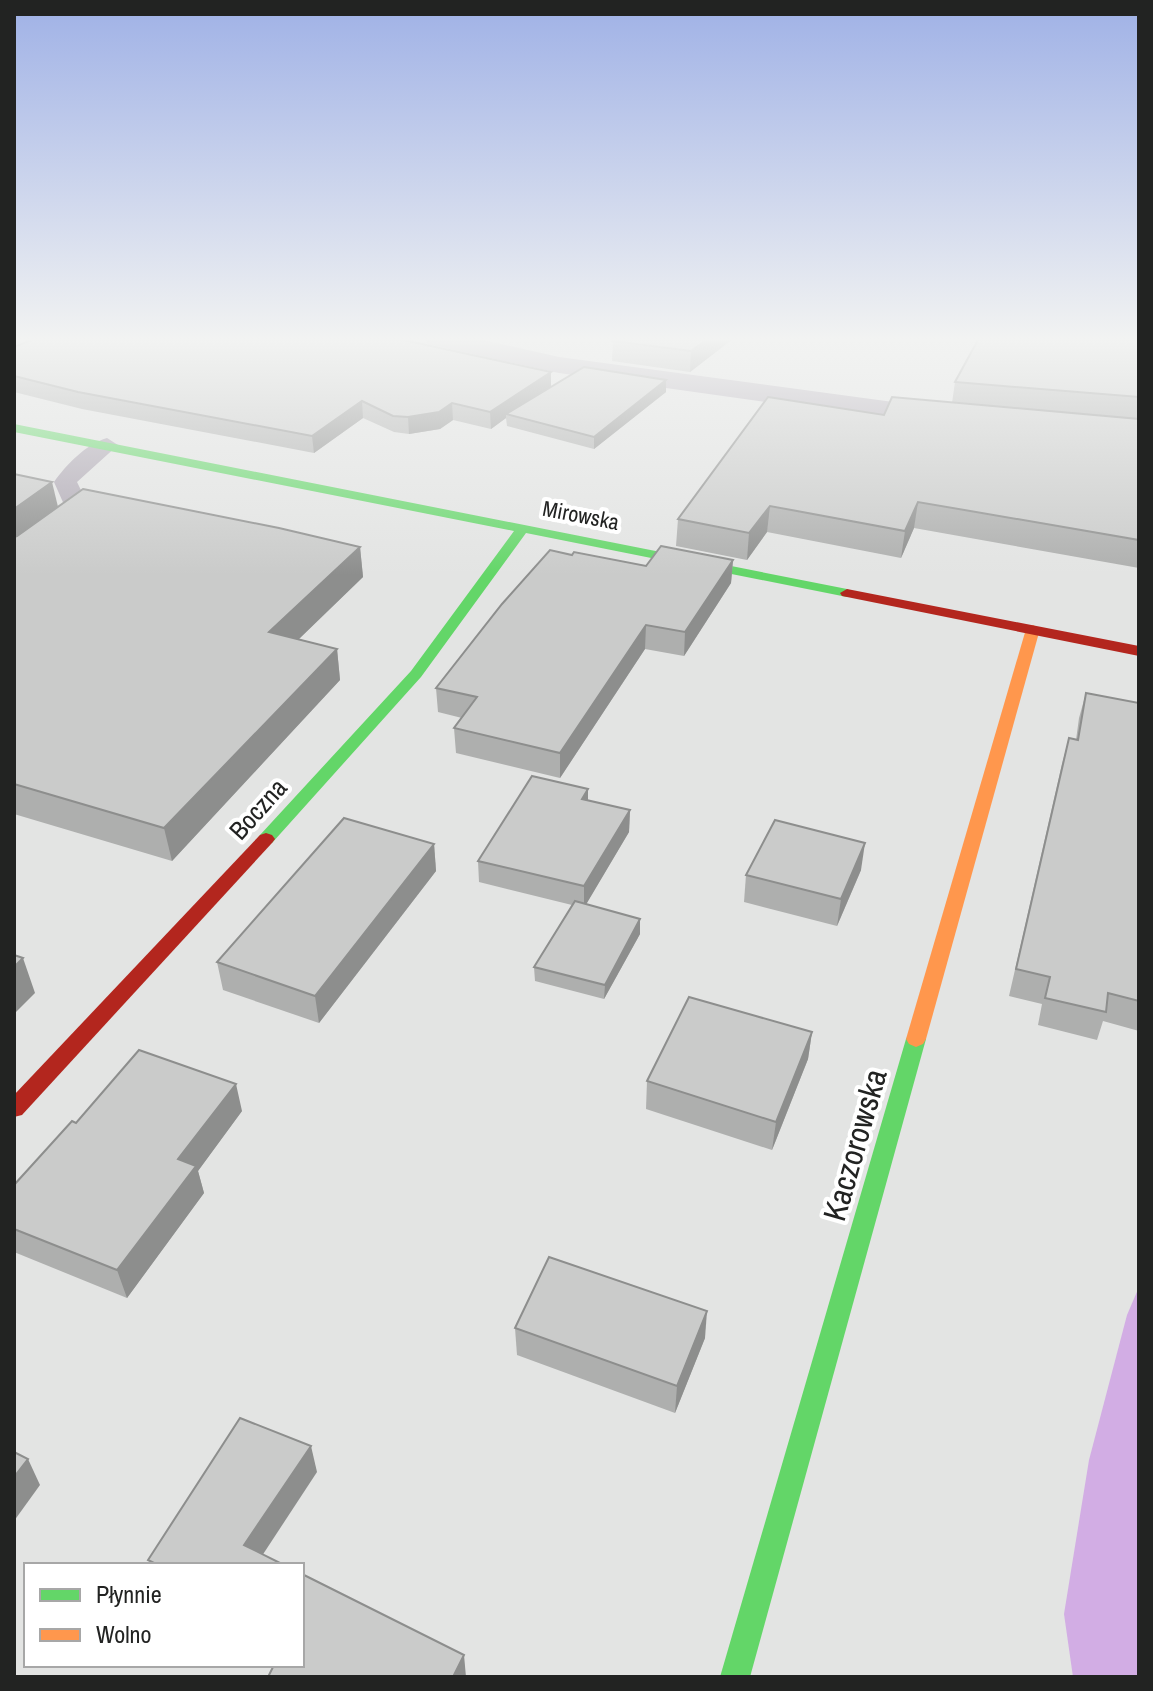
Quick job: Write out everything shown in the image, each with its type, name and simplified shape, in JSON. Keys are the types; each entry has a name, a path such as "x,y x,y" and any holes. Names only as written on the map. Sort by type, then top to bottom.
{"street":[{"path":"940,417 967,420"},
{"name":"Mirowska","path":"14,428 1139,651"},
{"name":"Boczna","path":"14,1109 416,674 523,528"},
{"name":"Kaczorowska","path":"735,1677 1033,629"}],"lane":[{"path":"14,558 79,511 65,482 76,468 107,445"}],"shaded area":[{"path":"1139,1287 1139,1677 1073,1677 1064,1614 1089,1460 1127,1315"}],"building":[{"path":"210,417 339,417 312,436"},
{"path":"517,417 619,417 594,437"},
{"path":"753,417 1139,419 1139,540 918,502 905,531 770,506 749,533 678,519"},
{"path":"14,474 52,482 14,509"},
{"path":"83,489 360,547 269,632 337,649 164,828 14,784 14,537"},
{"path":"661,546 733,560 685,632 646,625 560,753 454,728 477,697 436,688 502,604 550,550 646,566"},
{"path":"1086,693 1139,703 1139,1001 1108,993 1106,1012 1045,998 1050,977 1016,969 1069,738 1078,740"},
{"path":"532,776 588,789 582,799 630,810 584,886 478,861"},
{"path":"344,818 434,844 315,996 217,962"},
{"path":"775,820 865,843 841,899 746,875"},
{"path":"575,901 640,919 605,985 534,967"},
{"path":"14,955 23,958 14,967"},
{"path":"689,997 812,1032 776,1122 647,1081"},
{"path":"139,1050 236,1084 178,1159 196,1166 117,1270 14,1229 14,1185 72,1121 76,1123"},
{"path":"549,1257 707,1311 677,1386 515,1328"},
{"path":"240,1418 311,1446 244,1545 280,1563 154,1563 148,1560"},
{"path":"14,1452 28,1459 14,1477"},
{"path":"304,1575 464,1655 453,1677 268,1677 273,1667 304,1667"}],"traffic: fast":[{"path":"14,428 847,593"},
{"path":"266,839 416,674 523,528"},
{"path":"735,1677 916,1039"}],"traffic: slow":[{"path":"916,1039 1033,629"}],"traffic: jam":[{"path":"847,593 1139,651"},
{"path":"14,1109 266,839"}]}
